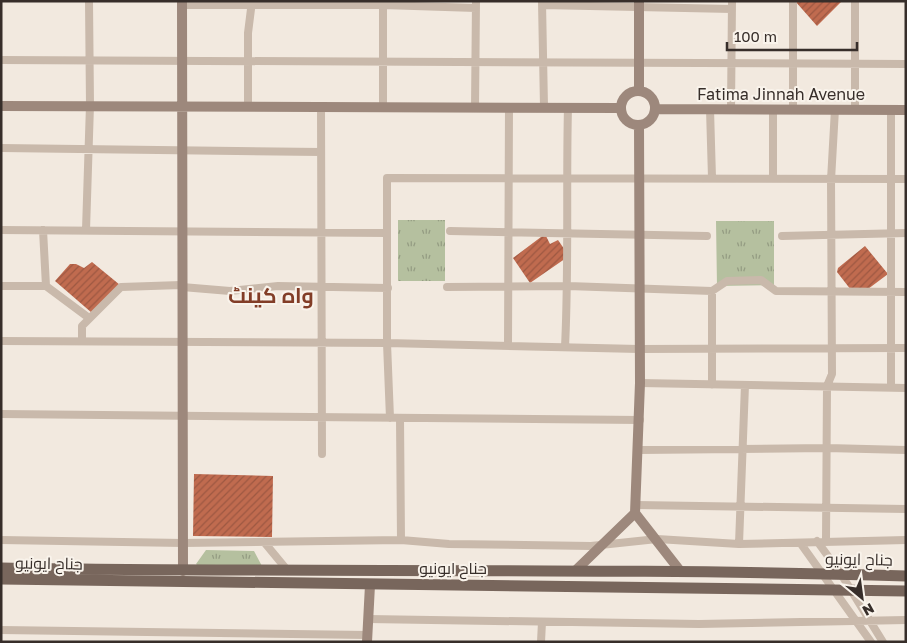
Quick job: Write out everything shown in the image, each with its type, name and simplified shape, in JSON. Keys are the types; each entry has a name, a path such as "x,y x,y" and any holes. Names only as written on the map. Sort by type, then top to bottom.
{"main road":[{"name":"جناح ایونیو","path":"1,568 183,571 491,569 906,576"},
{"name":"جناح ایونیو","path":"1,579 370,585 449,583 852,592 906,591"}],"street":[{"path":"86,230 90,105 88,60 89,1"},
{"path":"793,1 793,110"},
{"path":"855,1 855,110"},
{"path":"183,571 181,342 182,3 476,4 475,108"},
{"path":"248,106 247,61 252,3"},
{"path":"382,107 383,3"},
{"path":"544,107 542,3 732,5 731,109"},
{"path":"639,4 639,92"},
{"path":"1,60 906,64"},
{"path":"639,92 649,95 656,109 653,117 647,123 639,125 627,121 622,108 629,95 639,92"},
{"path":"1,106 622,108"},
{"path":"321,106 322,454"},
{"path":"508,346 507,177 509,107"},
{"path":"565,347 568,286 566,177 568,107"},
{"name":"Fatima Jinnah Avenue","path":"656,109 906,110"},
{"path":"710,109 712,178"},
{"path":"773,179 774,109"},
{"path":"835,110 831,180 833,348 832,374 827,386 826,508 821,541 884,642"},
{"path":"891,387 892,110"},
{"path":"639,125 640,420 636,509 681,572"},
{"path":"1,148 182,152 321,152"},
{"path":"390,418 387,343 387,178 906,179"},
{"path":"1,230 387,233"},
{"path":"43,230 46,286"},
{"path":"450,232 568,232 707,236"},
{"path":"782,236 906,233"},
{"path":"447,288 568,286 712,291 727,281 761,280 776,291 832,293 906,292"},
{"path":"1,286 46,286 89,318"},
{"path":"82,341 82,326 121,287 182,286 230,291 278,286 388,288"},
{"path":"712,291 712,385"},
{"path":"1,342 387,343 639,349 906,348"},
{"path":"640,383 906,388"},
{"path":"738,544 740,450 745,385"},
{"path":"1,414 640,420"},
{"path":"400,418 401,540"},
{"path":"639,450 827,448 906,450"},
{"path":"575,571 636,509 740,506 906,509"},
{"path":"1,540 183,543 401,540 494,545 591,546 602,543 657,539 738,544 906,540"},
{"path":"264,542 288,571"},
{"path":"801,544 826,575 871,642"},
{"path":"1,630 368,638 370,585"},
{"path":"368,619 699,624 906,620"},
{"path":"541,642 542,622"}],"green space":[{"path":"398,220 445,220 445,281 398,281"},
{"path":"716,221 774,221 774,285 717,286"},
{"path":"206,550 254,551 263,568 199,567 196,564"}],"building":[{"path":"795,1 842,1 817,26"},
{"path":"545,234 550,244 558,240 569,256 530,283 513,258"},
{"path":"865,246 888,274 864,292 851,290 837,272 838,268"},
{"path":"92,262 120,285 92,313 55,281 70,264 76,264 84,268"},
{"path":"194,474 273,476 272,537 193,536"}],"district":[{"name":"واہ کینٹ","path":"271,296"}]}
